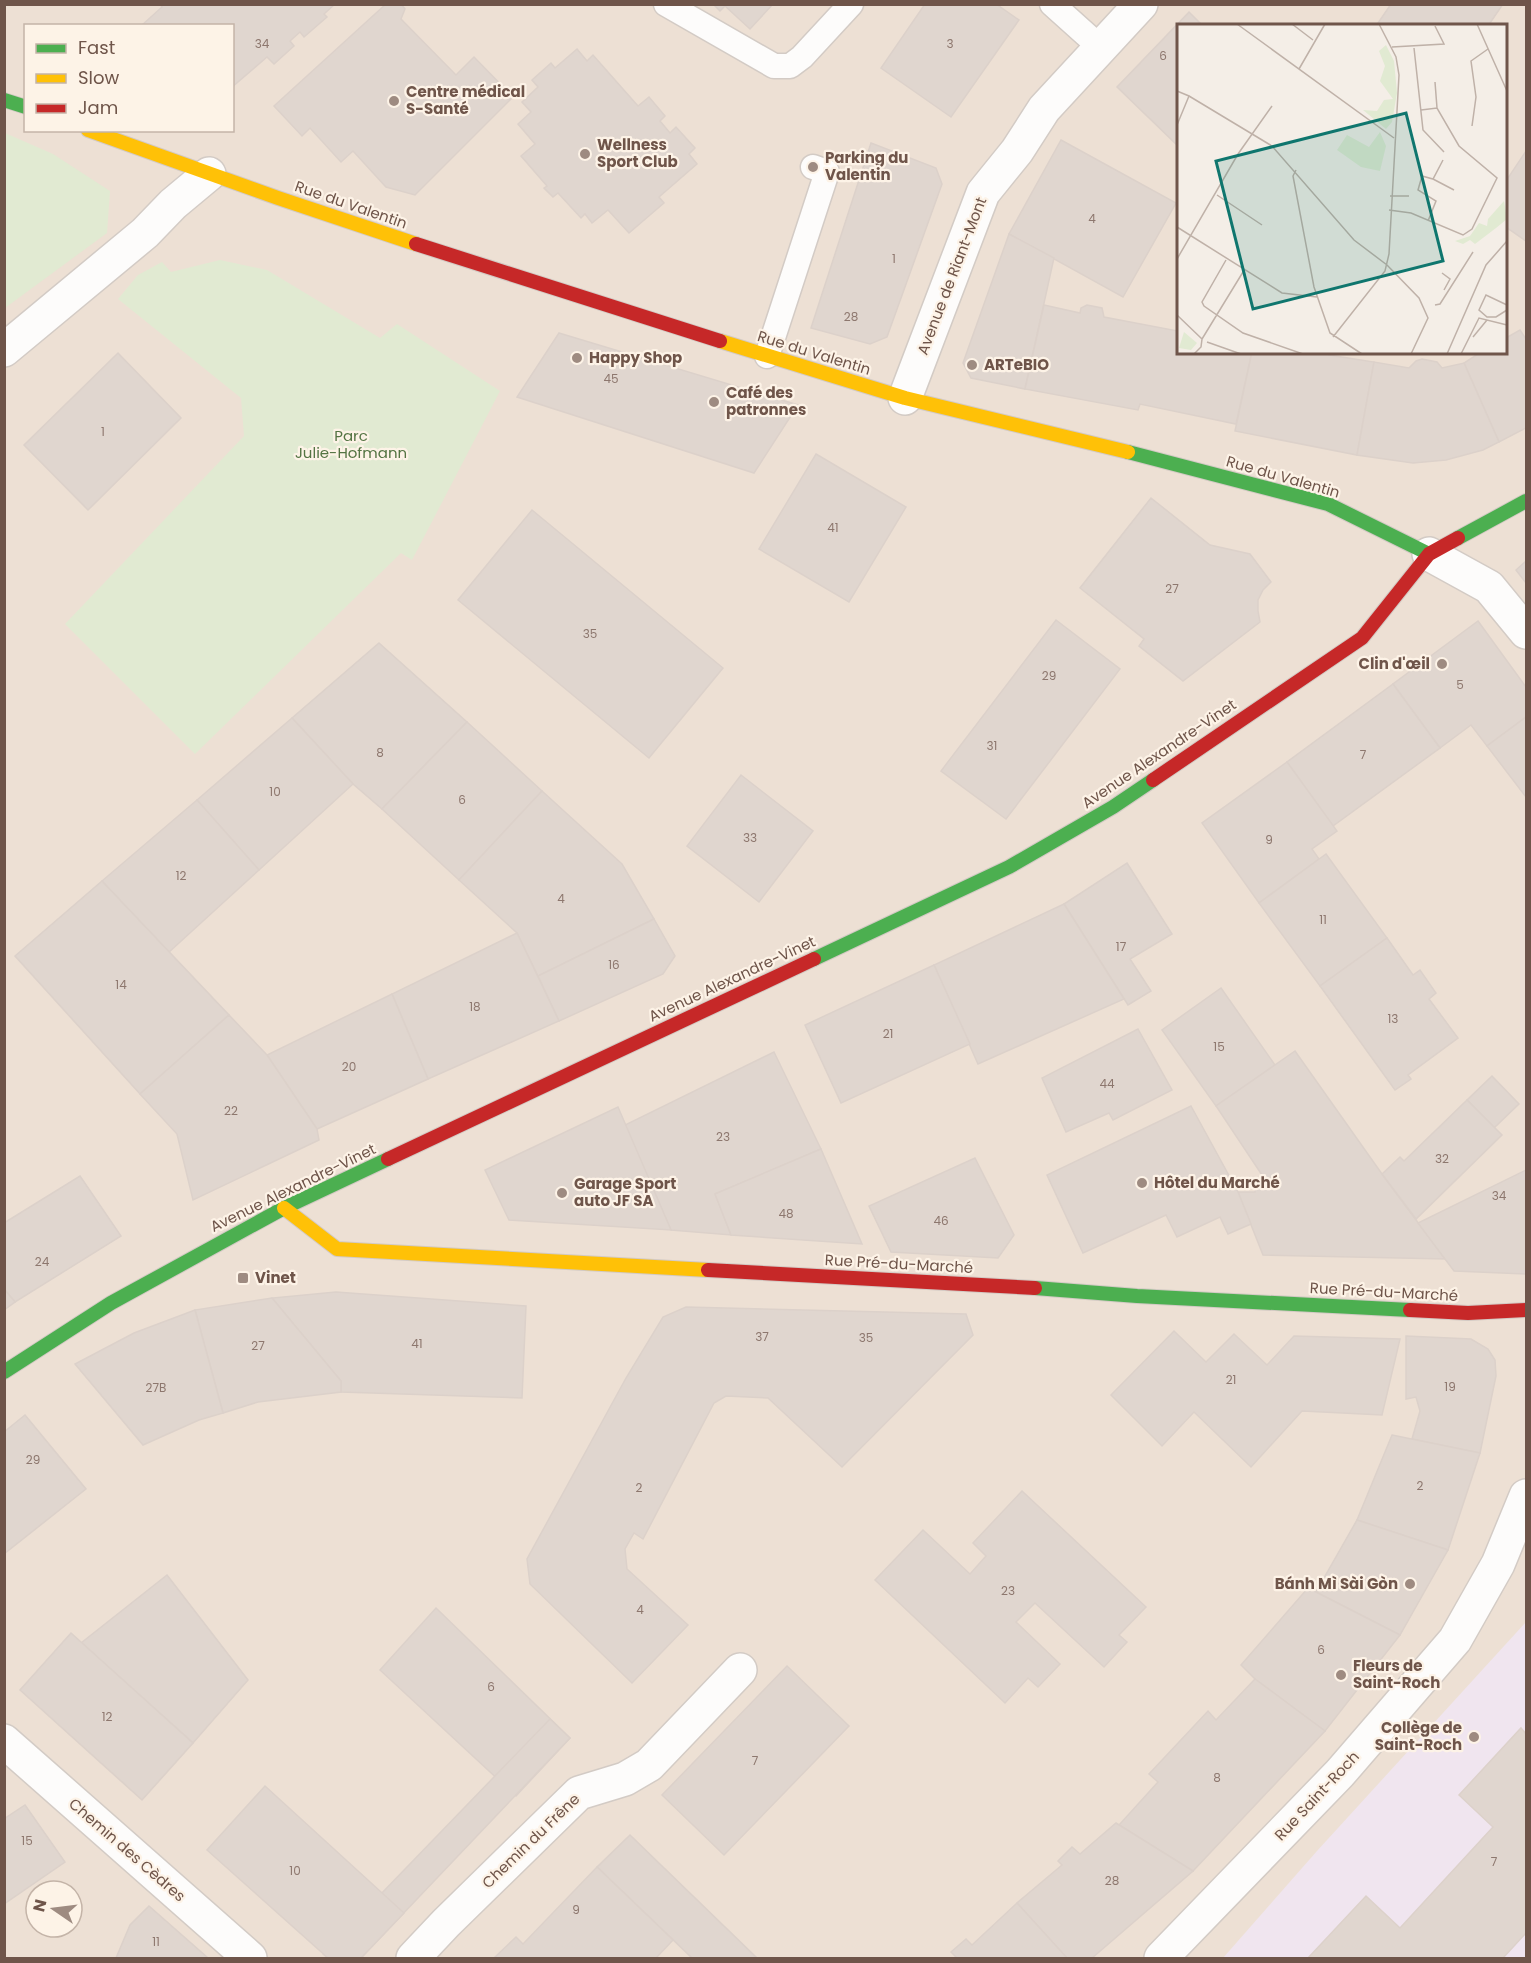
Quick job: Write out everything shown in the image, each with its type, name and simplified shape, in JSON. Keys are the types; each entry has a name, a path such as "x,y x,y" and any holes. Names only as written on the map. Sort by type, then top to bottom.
{"street":[{"name":"Avenue de Riant-Mont","path":"906,398 983,193 1017,151 1044,109 1141,4"},
{"path":"4,100 24,106"},
{"name":"Rue du Valentin","path":"94,132 209,174 530,282 906,398 1328,504 1429,554"},
{"path":"4,350 145,233 173,204 209,174"},
{"path":"1429,554 1527,501"},
{"path":"1429,554 1489,587 1527,632"},
{"name":"Avenue Alexandre-Vinet","path":"4,1372 111,1303 284,1208 1009,867 1113,807 1362,638 1429,554"},
{"name":"Rue Pré-du-Marché","path":"284,1208 337,1249 1085,1291 1160,1298 1468,1313 1527,1310"},
{"name":"Rue Saint-Roch","path":"1161,1959 1340,1773 1455,1640 1498,1564 1527,1496"},
{"name":"Chemin du Frêne","path":"413,1959 446,1923 570,1801 579,1794 625,1779 649,1765 740,1670"},
{"name":"Chemin des Cèdres","path":"4,1741 250,1959"}],"lane":[{"path":"666,4 774,66 790,66 802,57 851,4"},
{"path":"1052,4 1101,48"},
{"path":"767,356 827,172 813,167"}],"shaded area":[{"path":"5,5 1526,5 1526,1958 5,1958"},
{"name":"Collège de Saint-Roch","path":"1526,1622 1526,1958 1223,1958 1317,1851"}],"green space":[{"path":"5,133 53,154 110,191 107,233 5,308"},
{"name":"Parc Julie-Hofmann","path":"220,260 267,270 380,338 397,324 500,391 412,560 401,553 195,754 65,624 244,436 241,398 118,299 138,275 162,262 171,272"}],"building":[{"path":"160,4 335,4 324,14 327,17 304,37 300,32 290,41 294,46 274,64 267,57 234,85 234,24 143,24 162,7"},
{"name":"Centre médical S-Santé","path":"386,4 401,4 405,9 401,19 456,75 474,57 513,97 415,195 386,187 353,151 341,162 310,128 302,136 274,106"},
{"path":"713,4 773,4 750,29 725,6 720,11"},
{"path":"925,4 996,4 1019,20 951,117 881,68"},
{"path":"1391,4 1503,4 1489,24 1377,24"},
{"path":"1189,12 1201,24 1177,24"},
{"path":"1177,24 1177,145 1117,87"},
{"path":"577,49 587,61 593,55 638,106 649,97 665,116 660,121 670,133 676,127 695,148 689,154 697,164 659,197 664,203 629,233 608,210 592,223 585,214 581,218 558,193 553,197 544,188 547,186 521,156 535,144 518,124 531,112 522,102 538,87 532,80 551,63 555,68"},
{"path":"1061,140 1176,203 1123,297 1009,234"},
{"path":"871,143 936,168 942,184 887,337 870,344 811,328"},
{"path":"1526,151 1526,241 1507,228 1507,180"},
{"path":"1009,234 1054,258 1025,389 971,378 963,363"},
{"path":"1044,305 1080,313 1081,308 1087,305 1102,308 1104,317 1177,331 1177,354 1252,354 1236,424 1140,404 1138,410 1025,389"},
{"path":"1520,330 1526,339 1526,428 1499,442 1464,363 1478,354 1507,354 1507,337"},
{"path":"559,333 798,405 754,473 517,397"},
{"path":"118,353 181,418 88,510 24,445"},
{"path":"1252,354 1329,354 1374,362 1357,455 1235,431"},
{"path":"1422,359 1437,362 1442,368 1464,363 1499,442 1483,450 1446,460 1413,463 1357,455 1374,362 1409,368"},
{"path":"816,454 906,507 849,602 759,549"},
{"path":"1151,498 1210,545 1250,554 1271,582 1263,590 1258,600 1260,622 1183,681 1139,646 1144,639 1080,588"},
{"path":"532,510 723,668 649,758 458,600"},
{"path":"1526,561 1526,583 1516,570"},
{"path":"1056,620 1120,669 1006,819 941,771"},
{"path":"1478,621 1526,687 1526,717 1487,746 1471,725 1440,748 1393,684"},
{"path":"379,643 467,722 382,809 353,784 292,718"},
{"path":"1393,684 1440,748 1333,826 1287,762"},
{"path":"1526,717 1526,797 1487,746"},
{"path":"292,718 353,784 259,870 197,800"},
{"path":"467,722 542,791 459,880 382,809"},
{"path":"1287,762 1337,831 1312,849 1319,859 1259,903 1202,823"},
{"path":"741,775 813,831 759,902 687,846"},
{"path":"542,791 622,864 654,919 538,976 517,933 459,880"},
{"path":"197,800 259,870 168,953 102,881"},
{"path":"1326,854 1387,938 1320,986 1259,903"},
{"path":"1127,863 1172,934 1130,959 1151,991 1128,1005 1064,904"},
{"path":"102,881 229,1015 140,1094 15,956"},
{"path":"1064,904 1124,999 978,1064 934,965"},
{"path":"654,919 675,956 663,974 559,1021 538,976"},
{"path":"517,933 559,1021 428,1079 392,994"},
{"path":"1387,938 1413,975 1420,970 1436,993 1429,999 1458,1038 1408,1075 1411,1079 1395,1090 1320,986"},
{"path":"934,965 970,1044 841,1103 805,1025"},
{"path":"1221,988 1275,1065 1216,1106 1162,1030"},
{"path":"392,994 428,1079 317,1129 267,1055"},
{"path":"229,1015 267,1055 317,1129 319,1140 193,1200 177,1134 140,1094"},
{"path":"1138,1029 1172,1090 1113,1120 1109,1113 1066,1132 1042,1078"},
{"path":"1295,1051 1445,1259 1263,1255 1238,1192 1255,1192 1256,1182 1264,1178 1216,1106"},
{"path":"774,1052 821,1149 715,1194 731,1235 671,1230 625,1125"},
{"path":"1492,1076 1519,1104 1494,1128 1467,1100"},
{"path":"1467,1100 1502,1135 1416,1219 1382,1174 1400,1157 1404,1161"},
{"name":"Hôtel du Marché","path":"1191,1106 1238,1192 1251,1224 1228,1234 1220,1217 1177,1237 1166,1215 1083,1253 1047,1175"},
{"path":"618,1107 671,1230 509,1220 485,1170"},
{"path":"821,1149 862,1244 731,1235 715,1194"},
{"path":"975,1158 1014,1235 998,1258 891,1252 869,1206"},
{"path":"1526,1170 1526,1274 1454,1271 1418,1223"},
{"path":"80,1176 121,1236 15,1302 4,1289 4,1223"},
{"path":"4,1289 15,1302 4,1310"},
{"path":"336,1292 526,1306 522,1398 341,1392 341,1381 272,1298"},
{"path":"272,1298 341,1381 341,1392 258,1402 223,1413 195,1310"},
{"path":"686,1307 966,1314 973,1335 842,1467 768,1398 726,1396 714,1403 643,1539 634,1533 625,1549 627,1569 688,1625 632,1683 530,1584 527,1559 626,1378 663,1317"},
{"path":"195,1310 223,1413 199,1420 143,1445 75,1364 134,1333"},
{"path":"1174,1331 1206,1362 1234,1334 1267,1365 1294,1336 1400,1339 1382,1415 1302,1411 1251,1467 1194,1412 1162,1446 1111,1395"},
{"path":"1406,1336 1471,1339 1488,1349 1495,1360 1496,1376 1480,1453 1412,1439 1420,1411 1416,1397 1406,1399"},
{"path":"25,1415 86,1489 4,1554 4,1432"},
{"path":"1392,1435 1480,1453 1448,1550 1357,1520"},
{"path":"1022,1491 1146,1607 1119,1635 1127,1642 1104,1667 1035,1603 1016,1622 1060,1664 1038,1687 1028,1678 1005,1703 875,1580 923,1530 970,1574 986,1556 973,1543"},
{"path":"1357,1520 1448,1550 1400,1635 1316,1592"},
{"path":"167,1575 248,1680 193,1743 81,1643"},
{"path":"1308,1588 1400,1635 1325,1731 1255,1679 1241,1665"},
{"path":"436,1608 570,1738 516,1796 380,1670"},
{"path":"71,1633 193,1743 142,1800 20,1690"},
{"path":"787,1666 849,1726 724,1855 662,1795"},
{"path":"1255,1679 1325,1731 1193,1871 1119,1825 1158,1782 1149,1774 1208,1711 1216,1720"},
{"path":"550,1719 570,1738 361,1958 328,1958 323,1954"},
{"path":"1521,1728 1526,1734 1526,1933 1503,1958 1308,1958 1366,1896 1400,1928 1493,1827 1459,1795"},
{"path":"265,1786 404,1913 361,1958 328,1958 207,1850"},
{"path":"25,1805 65,1862 40,1879 24,1879 24,1890 4,1904 4,1819"},
{"path":"1116,1823 1193,1871 1092,1958 1067,1958 1017,1903 1062,1865 1058,1861 1072,1847 1080,1854"},
{"path":"630,1835 757,1958 692,1958 597,1867"},
{"path":"597,1867 673,1940 656,1958 494,1958 516,1937 523,1944"},
{"path":"1017,1903 1067,1958 957,1958 951,1952 966,1939 972,1945"},
{"path":"149,1906 208,1958 116,1958 130,1925"}],"traffic: fast":[{"path":"4,100 24,106"},
{"path":"1128,452 1328,504 1429,554"},
{"path":"1458,538 1526,501"},
{"path":"814,959 1009,867 1113,807 1153,780"},
{"path":"4,1372 111,1303 284,1208 388,1159"},
{"path":"1035,1288 1137,1296 1410,1310"}],"traffic: slow":[{"path":"94,132 278,198 416,244"},
{"path":"720,341 905,398 1128,452"},
{"path":"284,1208 337,1249 708,1270"}],"traffic: jam":[{"path":"416,244 720,341"},
{"path":"1153,780 1362,638 1429,554 1458,538"},
{"path":"388,1159 814,959"},
{"path":"708,1270 1035,1288"},
{"path":"1410,1310 1468,1313 1526,1310"}],"place":[{"name":"Centre médical S-Santé","path":"394,101"},
{"name":"Wellness Sport Club","path":"585,154"},
{"name":"Parking du Valentin","path":"813,167"},
{"name":"Happy Shop","path":"577,358"},
{"name":"ARTeBIO","path":"972,365"},
{"name":"Café des patronnes","path":"714,402"},
{"name":"Clin d'œil","path":"1442,664"},
{"name":"Hôtel du Marché","path":"1142,1183"},
{"name":"Garage Sport auto JF SA","path":"562,1193"},
{"name":"Vinet","path":"243,1278"},
{"name":"Bánh Mì Sài Gòn","path":"1410,1584"},
{"name":"Fleurs de Saint-Roch","path":"1341,1675"},
{"name":"Collège de Saint-Roch","path":"1474,1737"}]}
